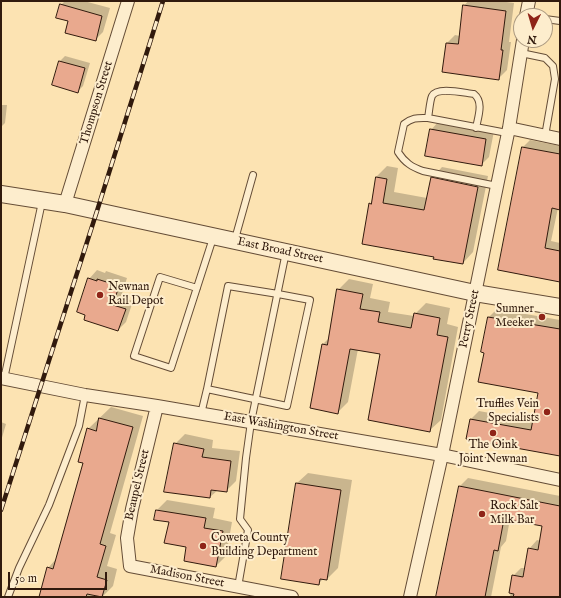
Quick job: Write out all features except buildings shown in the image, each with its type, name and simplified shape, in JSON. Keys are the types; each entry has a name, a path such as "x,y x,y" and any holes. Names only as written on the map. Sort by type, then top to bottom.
{"street":[{"name":"Thompson Street","path":"66,204 128,1"},
{"name":"Perry Street","path":"410,597 442,455 497,186 522,48"},
{"path":"508,131 560,139"},
{"name":"East Broad Street","path":"1,194 66,204 475,293 560,307"},
{"name":"East Washington Street","path":"3,378 85,395 442,455 560,480"},
{"name":"Beaupel Street","path":"130,566 127,538 132,509 157,406"},
{"name":"Madison Street","path":"130,566 238,587 251,593 292,597"}],"lane":[{"path":"521,53 545,58 553,66 554,79 545,136"},
{"path":"428,118 432,96 436,92 443,90 474,94 478,97 480,104 476,128"},
{"path":"497,186 423,171 402,159 398,152 404,124 409,120 416,118 428,118 476,128 508,131"},
{"path":"235,241 253,175"},
{"path":"3,378 42,200"},
{"path":"197,288 160,277 134,356 171,368 197,288 213,236"},
{"path":"238,587 248,530 240,519 246,458 256,400 286,252"},
{"path":"202,414 228,286 310,300 287,406 207,390"},
{"path":"8,597 19,568 49,505 79,426 85,395"}],"railway":[{"path":"1,510 163,1"}],"place":[{"name":"Newnan Rail Depot","path":"100,295"},
{"name":"Sumner Meeker","path":"542,317"},
{"name":"Truffles Vein Specialists","path":"547,412"},
{"name":"The Oink Joint Newnan","path":"493,433"},
{"name":"Rock Salt Milk Bar","path":"482,514"},
{"name":"Coweta County Building Department","path":"203,546"}]}
